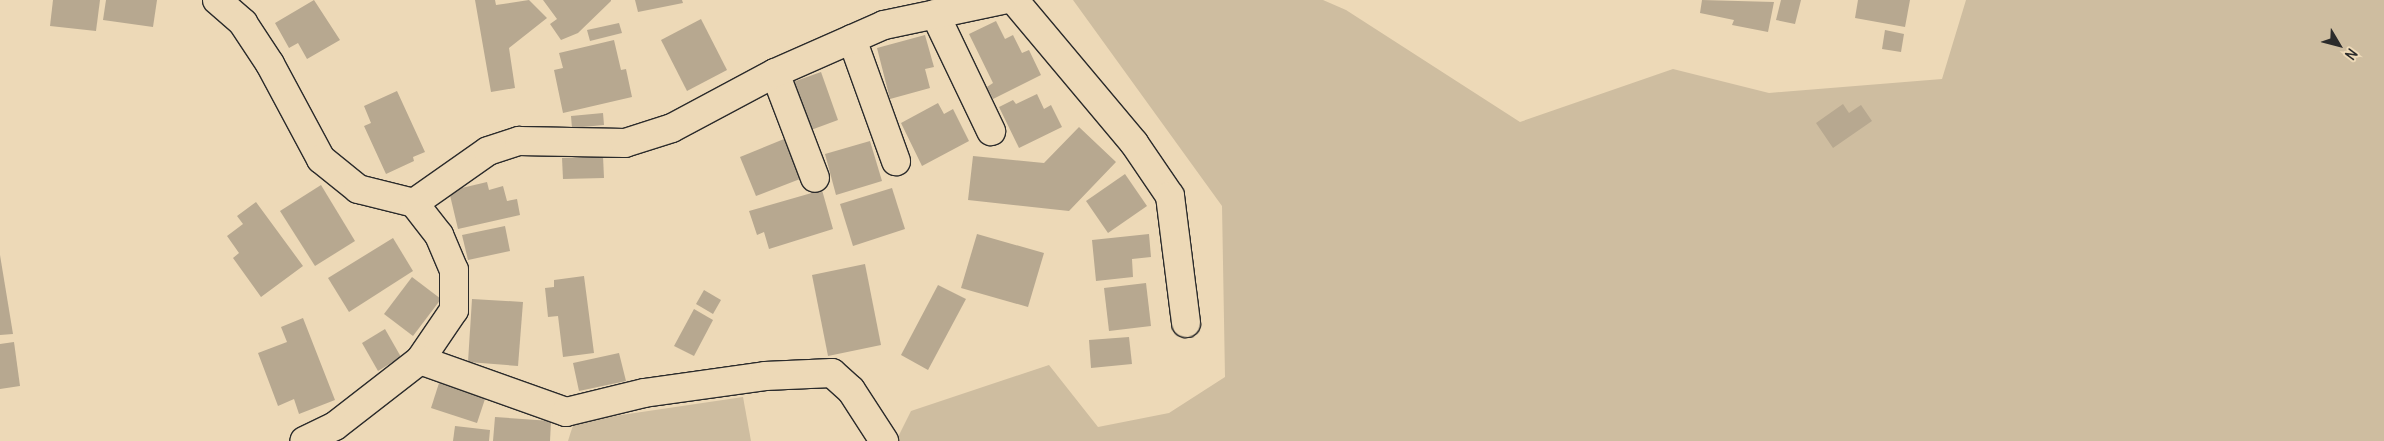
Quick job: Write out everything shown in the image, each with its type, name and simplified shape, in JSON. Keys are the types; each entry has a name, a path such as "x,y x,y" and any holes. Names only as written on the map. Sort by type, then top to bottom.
{"street":[{"path":"217,0 243,23 254,39 321,159 358,189 414,203 439,236 454,270 454,310 420,360 335,426 304,441"},
{"path":"414,203 488,151 519,141 625,143 672,128 775,73 884,25 1003,0"},
{"path":"1014,0 1134,143 1170,196 1186,323"},
{"path":"935,14 991,131"},
{"path":"852,39 896,161"},
{"path":"775,73 814,178"},
{"path":"420,360 566,412 644,392 765,376 832,373 851,390 884,441"}],"shaded area":[{"path":"1073,0 1323,0 1346,10 1520,122 1673,69 1769,93 1942,79 1966,0 2384,0 2384,441 899,441 897,439 911,411 1049,365 1098,427 1169,413 1225,377 1222,206"},
{"path":"743,397 751,441 568,441 574,422"}],"building":[{"path":"53,0 100,0 96,31 50,26"},
{"path":"106,0 157,0 153,27 103,20"},
{"path":"314,0 340,40 307,59 298,43 289,48 275,23"},
{"path":"475,0 495,0 496,5 529,0 547,18 509,48 515,88 491,92"},
{"path":"543,0 611,1 578,33 561,40 550,24 557,19"},
{"path":"635,0 682,0 683,3 638,12"},
{"path":"1702,0 1774,2 1768,32 1732,25 1734,20 1700,13"},
{"path":"1781,0 1801,0 1795,24 1776,20"},
{"path":"1858,0 1910,0 1905,27 1855,18"},
{"path":"701,19 727,70 687,91 661,40"},
{"path":"996,21 1005,39 1013,35 1022,53 1029,50 1041,75 993,99 987,87 993,83 969,34"},
{"path":"619,23 622,33 590,41 587,30"},
{"path":"1885,30 1904,34 1901,52 1882,49"},
{"path":"925,35 934,67 925,69 930,88 890,99 877,48"},
{"path":"614,40 621,70 626,69 632,97 563,113 554,70 563,68 559,53"},
{"path":"821,72 838,120 811,130 793,82"},
{"path":"397,91 425,152 413,157 414,161 386,174 364,126 371,123 364,106"},
{"path":"1037,94 1044,109 1051,105 1062,127 1019,148 999,107 1013,100 1016,104"},
{"path":"938,103 944,114 953,109 969,141 922,166 901,123"},
{"path":"1843,104 1849,113 1861,105 1872,121 1833,148 1816,123"},
{"path":"603,113 604,125 572,128 571,116"},
{"path":"1079,127 1116,162 1069,211 968,200 973,156 1044,163"},
{"path":"784,139 800,179 756,196 740,157"},
{"path":"870,141 882,181 836,195 825,154"},
{"path":"603,156 604,178 563,179 562,158"},
{"path":"1125,174 1147,206 1108,233 1086,201"},
{"path":"487,182 489,190 503,186 507,201 517,199 520,215 458,229 449,191"},
{"path":"321,185 355,241 315,266 280,211"},
{"path":"892,188 905,229 853,246 840,204"},
{"path":"822,190 833,229 769,249 764,232 757,235 749,211"},
{"path":"256,202 303,266 261,297 233,258 239,253 227,236 243,224 237,216"},
{"path":"505,226 510,251 468,260 462,235"},
{"path":"977,234 1044,253 1028,307 961,288"},
{"path":"1149,234 1151,257 1132,259 1133,277 1096,281 1092,240"},
{"path":"393,238 413,271 349,312 328,278"},
{"path":"0,255 13,334 0,335"},
{"path":"865,264 881,345 828,356 812,275"},
{"path":"584,276 594,353 563,357 558,316 548,317 545,288 554,287 554,280"},
{"path":"412,277 441,299 413,336 384,314"},
{"path":"1146,283 1151,326 1109,331 1104,288"},
{"path":"938,285 966,299 928,370 901,355"},
{"path":"704,290 721,300 713,314 696,304"},
{"path":"472,299 523,302 518,366 468,362"},
{"path":"694,309 713,320 694,356 674,346"},
{"path":"303,318 335,400 299,414 294,399 278,406 258,353 287,342 281,327"},
{"path":"385,329 401,357 378,371 362,343"},
{"path":"1129,337 1132,364 1091,368 1089,340"},
{"path":"14,342 20,386 0,389 0,344"},
{"path":"619,353 626,381 579,391 573,363"},
{"path":"439,383 485,399 477,423 431,408"},
{"path":"495,417 551,421 550,441 493,441"},
{"path":"455,426 490,430 489,441 453,441"}]}
